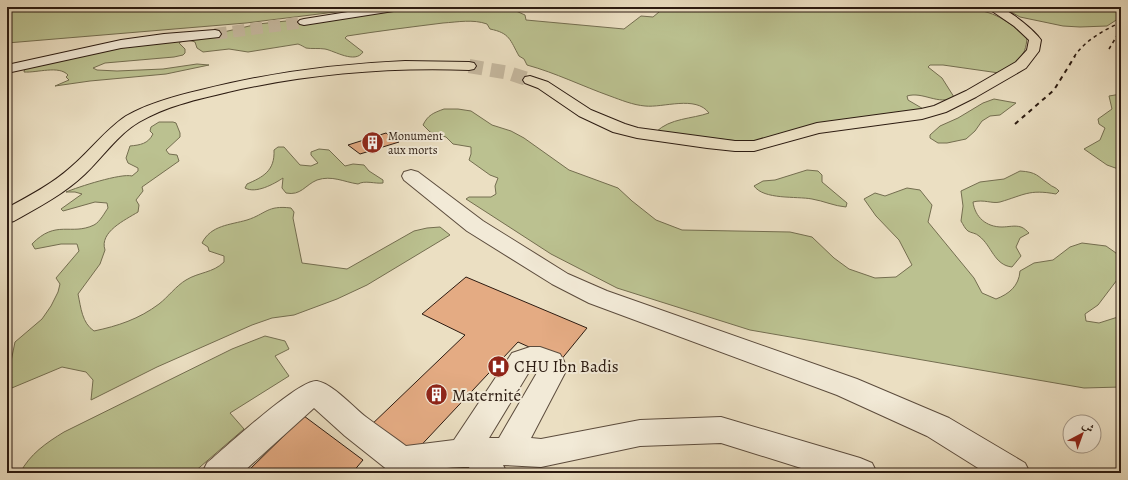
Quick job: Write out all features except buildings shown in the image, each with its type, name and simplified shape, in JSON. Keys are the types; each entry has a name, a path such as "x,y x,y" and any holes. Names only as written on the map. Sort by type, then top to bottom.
{"main road":[{"path":"530,80 543,85 585,113 619,128 637,133 745,147 771,142 828,125 922,114 940,109 1021,65 1033,51 1035,40 1018,24 991,7"},
{"path":"10,215 43,197 72,176 126,123 151,110 186,98 252,82 287,76 393,65 416,64 469,66"}],"street":[{"path":"304,22 400,7"},
{"path":"7,70 121,44 164,38 216,34"},
{"path":"411,176 475,226 566,282 598,297 847,387 938,427 1013,473"},
{"path":"219,473 297,404 316,392 356,427 401,461 485,458 541,453 640,433 721,430 860,473"}],"green space":[{"path":"7,7 376,7 246,23 7,43"},
{"path":"413,7 507,7 525,15 526,20 624,29 641,16 653,17 665,7 931,7 945,11 977,10 993,14 1007,22 1027,37 1025,50 1019,59 999,73 943,65 930,65 928,67 942,78 954,97 943,100 919,95 907,96 908,100 925,110 748,142 656,132 674,121 709,113 703,108 688,103 652,106 623,101 527,65 524,59 519,56 506,35 490,29 487,24 482,22 465,21 443,23 347,36 345,38 363,52 355,57 345,56 325,49 306,48 298,44 248,52 229,49 203,52 197,48 195,42 182,41 179,43 185,49 185,53 183,55 105,63 93,68 97,70 117,71 163,69 197,64 209,65 166,74 90,81 55,86 69,80 66,77 68,75 59,70 24,72 25,67 103,50 215,34 258,24 286,21 316,22"},
{"path":"1002,7 1121,7 1121,17 1107,26 1063,26 1020,17"},
{"path":"1121,94 1121,170 1107,165 1084,149 1100,140 1105,128 1099,124 1098,119 1112,109 1109,96"},
{"path":"994,99 1016,103 1000,115 990,116 982,121 975,131 966,139 947,143 938,143 930,138 930,135 940,126 958,118 983,103"},
{"path":"444,109 471,111 492,125 511,131 524,138 569,170 618,188 656,220 682,230 790,232 812,237 834,258 849,269 875,278 896,277 912,265 899,240 876,216 864,199 875,193 885,196 907,188 920,190 932,205 928,222 974,278 982,293 996,299 1009,292 1018,281 1020,271 1034,263 1053,260 1070,247 1082,243 1106,246 1116,253 1121,264 1120,276 1098,305 1085,314 1086,321 1099,323 1121,316 1121,387 1084,388 750,330 617,288 551,254 466,199 469,197 491,197 496,194 495,186 498,178 490,175 469,160 471,147 453,144 446,137 430,132 423,125 431,115"},
{"path":"159,122 176,123 180,137 166,150 169,154 177,155 179,161 142,187 143,191 136,200 139,205 138,212 114,227 109,232 104,244 105,250 100,264 78,294 84,319 94,331 120,324 144,314 159,304 186,280 220,266 224,262 224,256 209,251 208,247 202,243 206,237 216,229 253,218 272,209 283,207 291,208 294,212 293,218 302,263 347,269 414,231 440,227 450,235 367,285 337,299 294,315 272,318 252,325 157,367 91,400 93,380 86,372 62,367 7,390 7,381 15,342 42,319 58,292 60,284 56,278 79,251 77,244 61,244 35,249 32,244 41,236 49,232 63,229 86,228 98,222 108,208 107,203 95,202 63,211 61,209 82,194 66,192 109,178 132,176 138,171 138,168 128,163 126,158 130,146 149,140 153,134 150,131 151,127"},
{"path":"278,147 284,147 300,165 311,166 318,163 311,155 311,152 319,149 329,150 345,166 353,164 364,165 369,171 383,180 383,183 364,182 358,184 328,178 317,180 299,192 291,194 286,193 282,188 283,178 259,189 249,190 245,188 247,184 263,176 267,172 274,157 274,150"},
{"path":"807,170 818,171 822,175 822,182 847,203 846,207 812,199 781,197 765,194 754,186 763,181 775,180"},
{"path":"1020,171 1030,172 1036,175 1059,191 1056,194 1033,192 1000,202 973,202 979,217 986,223 996,227 1019,226 1029,233 1020,238 1016,247 1021,256 1012,267 1001,263 978,235 968,231 965,228 961,221 963,206 961,191 980,182 1004,179"},
{"path":"265,336 285,341 289,349 275,356 289,376 230,413 244,429 193,473 20,473 24,466 39,450 64,432 232,349"}],"tunnel":[{"path":"215,34 304,22"},
{"path":"469,66 509,73 530,80"}],"railway":[{"path":"1074,57 1089,41 1121,22"},
{"path":"1109,49 1121,29"},
{"path":"1015,124 1054,90 1075,56"}],"place":[{"name":"Monument aux morts","path":"373,143"},
{"name":"CHU Ibn Badis","path":"499,366"},
{"name":"Maternité","path":"436,395"}]}
